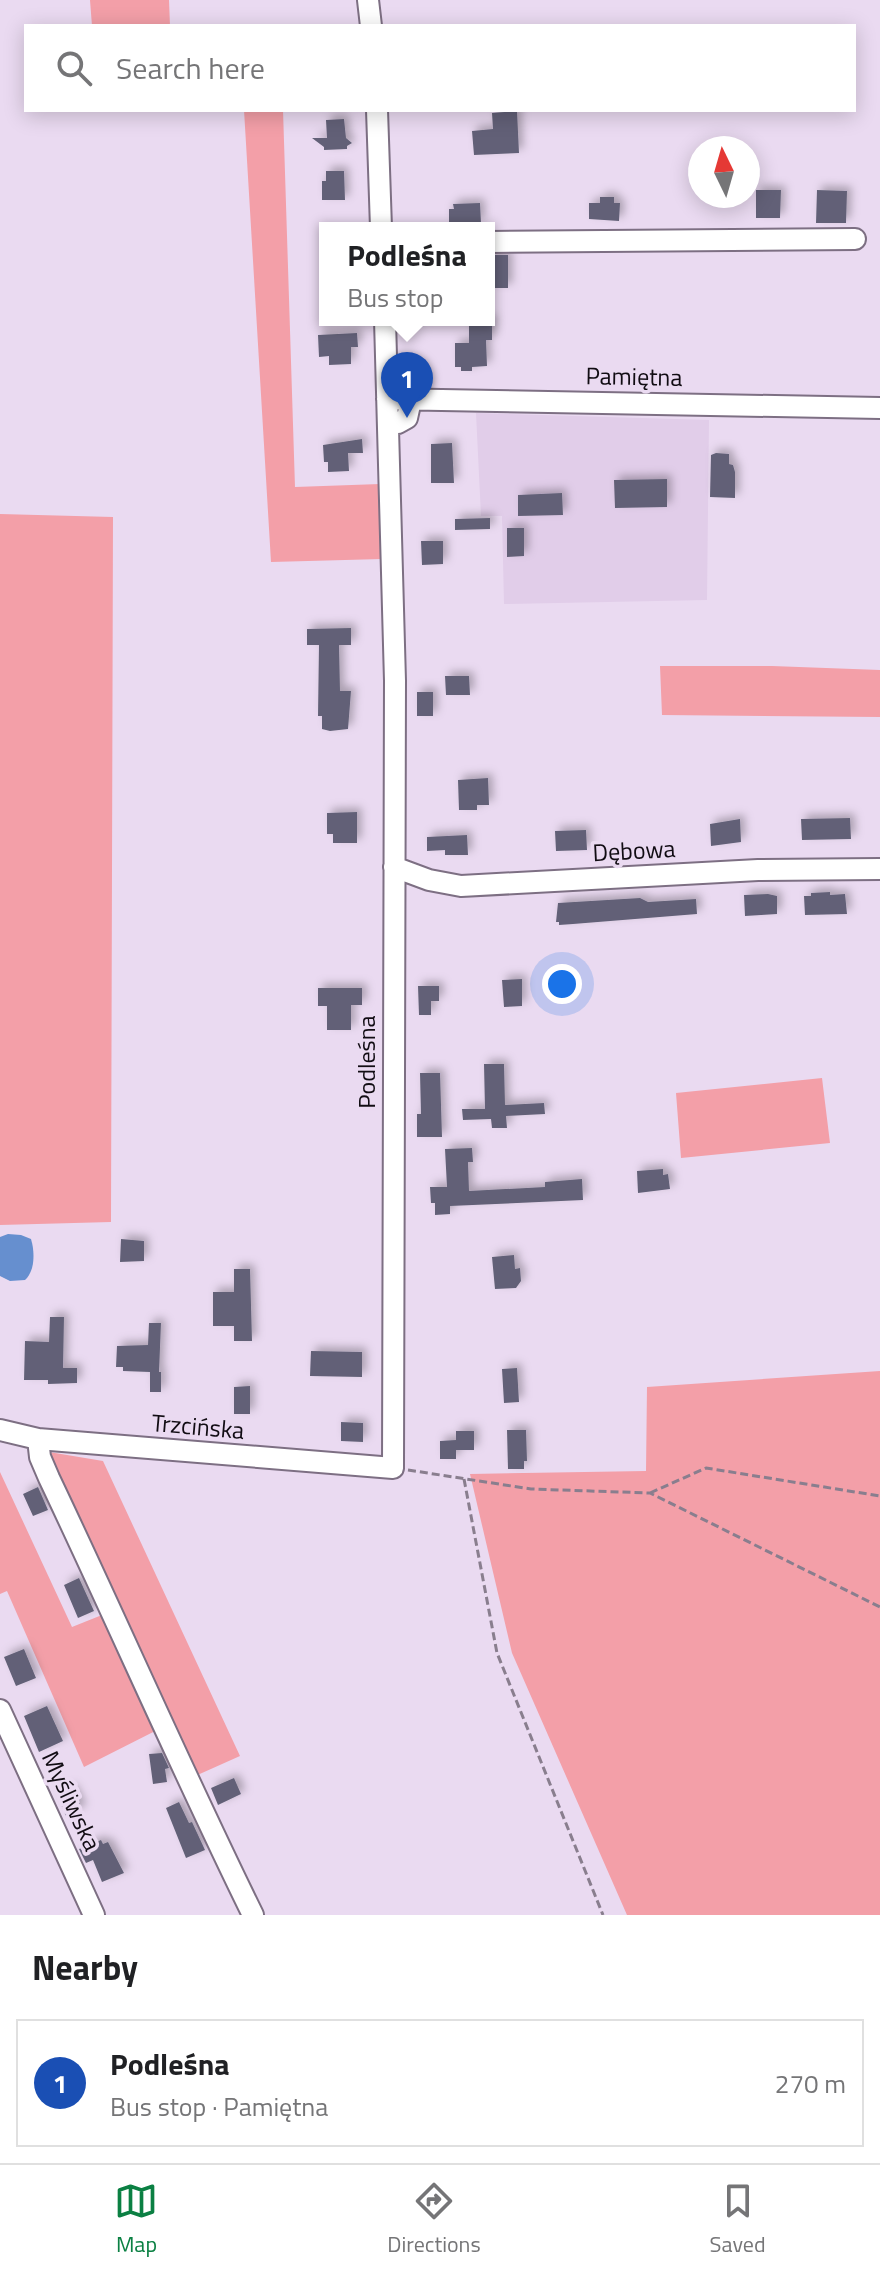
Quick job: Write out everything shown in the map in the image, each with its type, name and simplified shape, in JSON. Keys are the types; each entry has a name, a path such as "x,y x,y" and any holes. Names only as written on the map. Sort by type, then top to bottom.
{"street":[{"path":"368,0 371,24"},
{"path":"377,112 381,222"},
{"path":"495,242 855,239"},
{"name":"Podleśna","path":"385,326 395,681 393,1468"},
{"name":"Pamiętna","path":"387,399 880,408"},
{"path":"388,423 398,423 407,418 411,400"},
{"name":"Dębowa","path":"394,867 429,880 461,886 758,870 880,869"},
{"name":"Trzcińska","path":"0,1430 38,1439 393,1468"},
{"path":"38,1439 40,1457 49,1478 204,1816 253,1915"},
{"name":"Myśliwska","path":"0,1710 94,1915"}],"path":[{"path":"393,1468 531,1489 650,1493 880,1607"},
{"path":"650,1493 706,1468 880,1496"},
{"path":"464,1479 497,1653 603,1915"}],"shaded area":[{"path":"90,0 169,0 170,24 92,24"},
{"path":"244,112 283,112 295,487 380,484 382,559 271,562"},
{"path":"476,413 709,420 707,600 504,604 502,516 481,516"},
{"path":"0,514 113,517 111,1222 0,1225"},
{"path":"660,666 880,670 880,717 662,715"},
{"path":"822,1078 830,1143 681,1158 676,1093"},
{"path":"880,1371 880,1915 627,1915 512,1653 470,1474 646,1471 647,1387"},
{"path":"31,1449 103,1461 240,1756 193,1777 169,1724 84,1767 7,1591 0,1594 0,1472 72,1627 107,1613"}],"water":[{"path":"8,1234 31,1239 33,1261 31,1272 25,1280 10,1281 0,1276 0,1237"}],"building":[{"path":"517,112 519,153 474,155 472,131 493,129 492,113"},
{"path":"344,119 346,138 352,143 347,149 324,150 312,138 327,138 326,120"},
{"path":"326,171 344,171 345,200 322,200 322,181 326,181"},
{"path":"760,190 781,190 780,218 756,218 756,208 760,208"},
{"path":"817,190 847,191 846,223 816,223"},
{"path":"600,197 614,197 614,203 620,203 619,221 589,219 589,203 600,203"},
{"path":"480,203 481,222 449,222 449,209 454,209 453,204"},
{"path":"495,255 508,255 508,288 495,288"},
{"path":"469,326 492,326 492,340 486,340 487,366 472,367 472,371 461,371 461,367 455,367 455,343 469,343"},
{"path":"357,333 358,347 351,347 351,364 329,365 329,356 319,357 318,335"},
{"path":"362,439 363,453 348,453 349,471 328,472 323,445"},
{"path":"452,443 454,483 431,483 431,444"},
{"path":"729,454 729,464 733,465 735,472 735,498 710,497 711,455"},
{"path":"667,479 667,507 615,508 614,480"},
{"path":"562,493 563,515 518,516 518,495"},
{"path":"490,518 490,529 455,530 455,519"},
{"path":"507,528 524,528 524,556 507,557"},
{"path":"421,541 443,541 443,564 422,565"},
{"path":"351,628 351,645 339,645 340,691 351,691 348,729 330,731 322,729 322,716 318,716 319,645 307,645 307,629"},
{"path":"445,676 469,676 470,695 446,695"},
{"path":"417,692 433,692 433,716 417,716"},
{"path":"488,778 489,805 477,805 477,810 459,810 458,780"},
{"path":"357,812 357,843 333,843 333,834 327,834 327,813"},
{"path":"850,818 851,839 802,840 801,819"},
{"path":"740,819 741,842 711,846 710,824"},
{"path":"586,830 587,850 556,851 555,831"},
{"path":"467,835 468,855 445,855 445,850 427,851 427,837"},
{"path":"830,892 830,895 845,894 847,914 805,915 804,896"},
{"path":"744,895 777,896 777,914 745,916"},
{"path":"640,898 648,902 696,899 697,914 559,925 556,922 558,903"},
{"path":"522,979 522,1006 504,1007 502,980"},
{"path":"418,986 439,986 439,1001 431,1001 431,1015 419,1015"},
{"path":"318,988 362,988 362,1005 351,1005 351,1030 327,1030 327,1006 318,1006"},
{"path":"484,1064 504,1064 505,1105 544,1103 545,1114 506,1116 507,1128 492,1128 491,1119 463,1120 462,1109 485,1109"},
{"path":"420,1073 440,1073 442,1137 417,1137 417,1114 421,1114"},
{"path":"472,1148 473,1162 468,1162 469,1191 545,1187 545,1182 582,1179 583,1200 450,1206 450,1214 435,1215 430,1187 447,1187 445,1149"},
{"path":"663,1169 663,1175 668,1174 670,1189 638,1193 637,1171"},
{"path":"121,1239 144,1241 144,1261 120,1262"},
{"path":"514,1255 515,1269 520,1268 521,1281 516,1288 495,1289 492,1257"},
{"path":"234,1269 250,1269 252,1341 234,1341 234,1326 213,1326 213,1292 234,1292"},
{"path":"50,1317 64,1317 63,1368 77,1368 77,1383 48,1384 48,1380 24,1380 25,1341 49,1342"},
{"path":"149,1323 161,1323 161,1392 150,1392 150,1372 123,1371 123,1367 116,1367 117,1346 148,1345"},
{"path":"311,1351 362,1352 362,1377 310,1376"},
{"path":"517,1368 519,1402 504,1403 502,1369"},
{"path":"250,1386 250,1414 234,1414 234,1387"},
{"path":"341,1422 363,1423 363,1442 341,1441"},
{"path":"507,1430 526,1430 527,1461 524,1461 524,1469 508,1469"},
{"path":"456,1431 474,1431 474,1450 456,1450 456,1459 440,1459 440,1441 456,1440"},
{"path":"38,1487 48,1510 33,1516 23,1494"},
{"path":"79,1578 94,1611 78,1618 64,1585"},
{"path":"24,1649 36,1678 16,1686 4,1657"},
{"path":"47,1706 63,1741 39,1752 24,1716"},
{"path":"162,1753 169,1768 165,1769 167,1782 153,1784 149,1754"},
{"path":"234,1778 241,1794 218,1805 211,1788"},
{"path":"72,1788 82,1809 66,1816 57,1795"},
{"path":"179,1802 205,1850 186,1858 166,1808"},
{"path":"101,1840 103,1844 108,1842 124,1873 102,1882 93,1860 86,1863 79,1849"}],"place":[{"name":"Podleśna","path":"407,418"}]}
